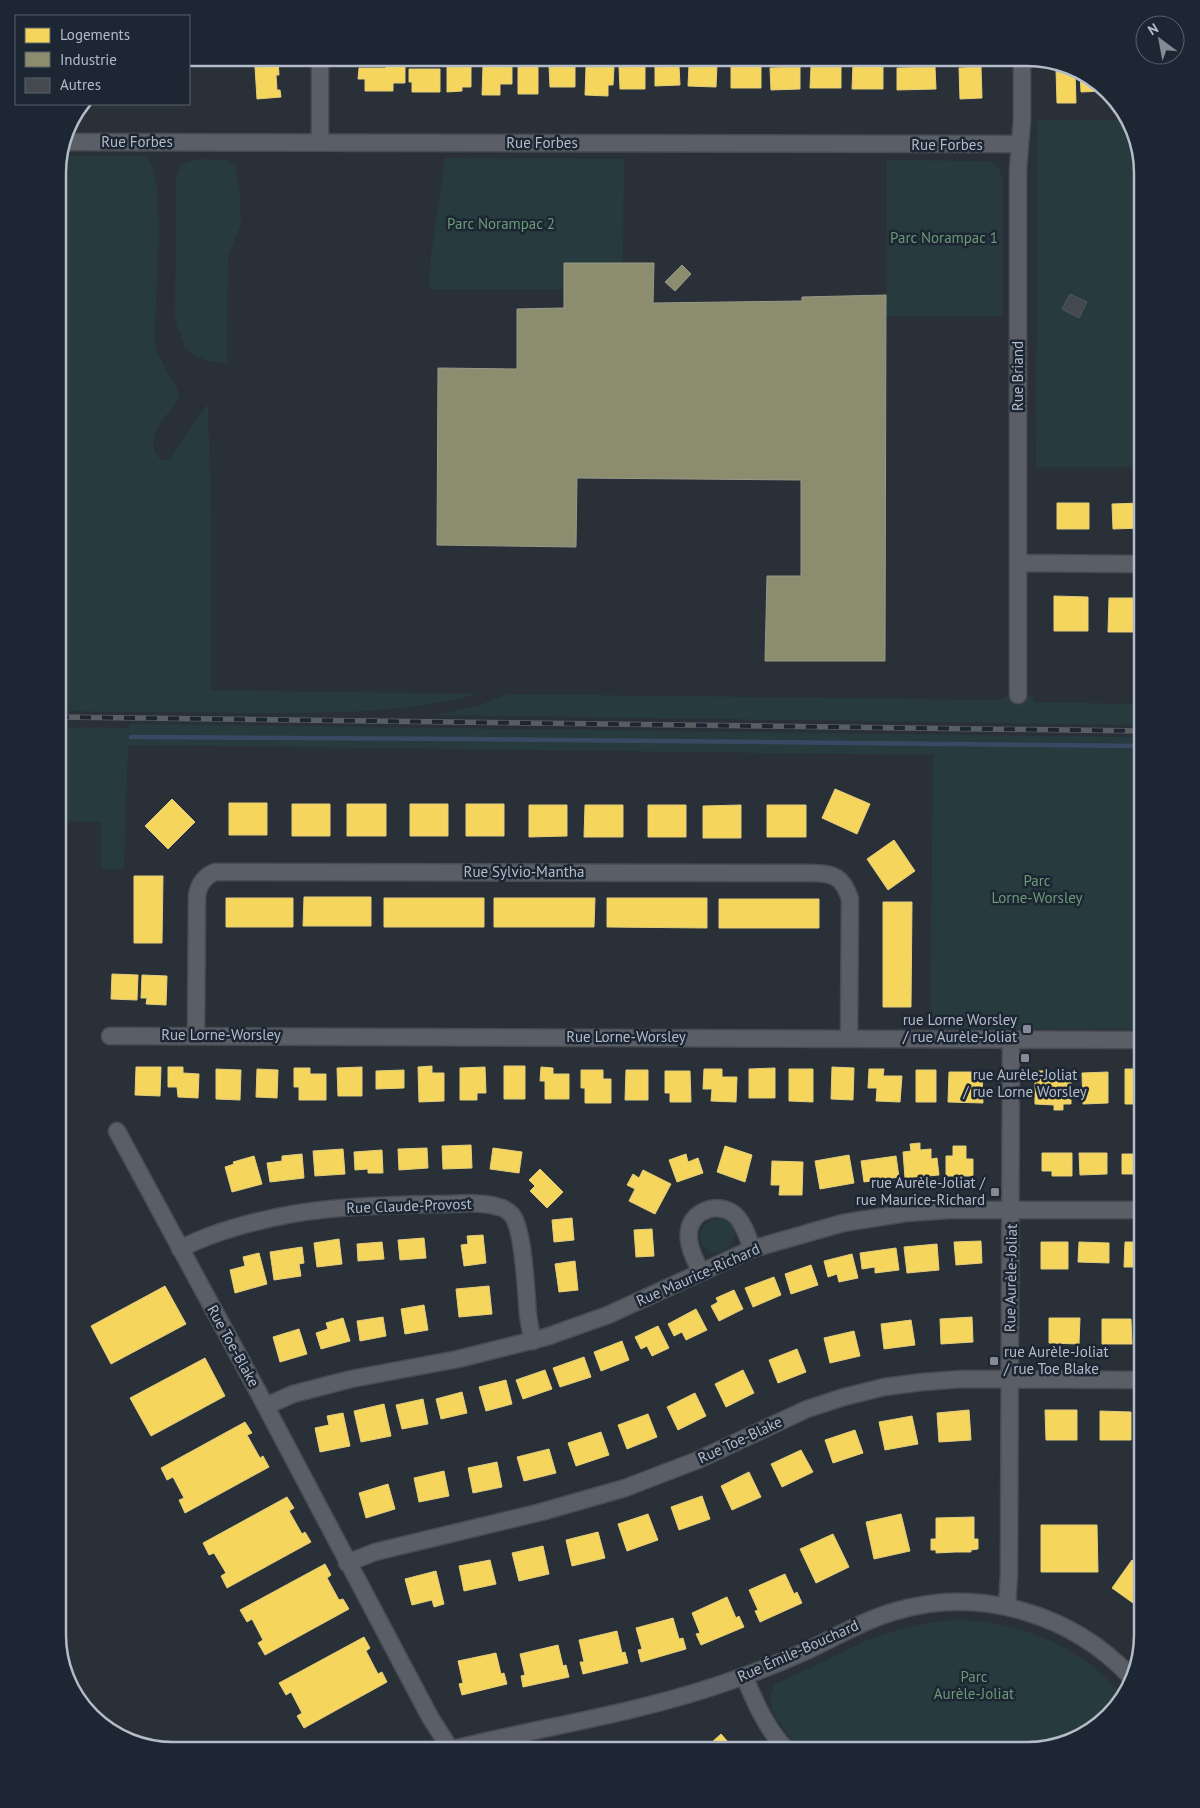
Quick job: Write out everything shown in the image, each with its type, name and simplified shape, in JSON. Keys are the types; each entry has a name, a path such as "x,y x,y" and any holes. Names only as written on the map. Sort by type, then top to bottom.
{"street":[{"path":"320,66 320,142"},
{"name":"Rue Briand","path":"1018,695 1018,199 1022,66"},
{"name":"Rue Forbes","path":"71,142 1020,144"},
{"path":"1019,563 1134,564"},
{"name":"Rue Sylvio-Mantha","path":"196,1035 197,895 198,889 205,878 215,872 812,873 831,875 838,878 845,886 850,899 849,1039"},
{"name":"Rue Lorne-Worsley","path":"110,1036 1134,1040"},
{"name":"Rue Aurèle-Joliat","path":"1007,1606 1009,1575 1011,1040"},
{"name":"Rue Toe-Blake","path":"117,1131 445,1742"},
{"name":"Rue Claude-Provost","path":"180,1249 199,1239 220,1232 307,1212 420,1204 480,1204 500,1207 511,1214 517,1224 528,1318 533,1341"},
{"path":"701,1272 693,1255 689,1232 693,1221 702,1212 721,1208 733,1213 741,1222 752,1249"},
{"name":"Rue Maurice-Richard","path":"266,1406 293,1394 351,1379 458,1360 533,1341 608,1315 752,1249 820,1229 878,1217 942,1210 1134,1210"},
{"name":"Rue Toe-Blake","path":"348,1562 375,1552 541,1512 625,1488 698,1460 790,1416 844,1397 884,1387 963,1379 1134,1380"},
{"name":"Rue Émile-Bouchard","path":"485,1742 702,1690 744,1676 801,1653 872,1619 897,1610 950,1602 979,1602 1007,1606 1046,1619 1076,1633 1105,1652 1127,1673"},
{"path":"744,1676 761,1714 781,1742"}],"green space":[{"path":"1037,120 1119,120 1126,132 1130,145 1134,173 1134,467 1036,467"},
{"path":"67,156 144,156 152,165 158,211 155,341 162,363 180,396 158,427 153,444 155,452 161,460 169,459 208,404 211,514 211,690 479,694 424,705 370,711 235,713 66,711"},
{"name":"Parc Norampac 2","path":"445,158 624,159 623,263 564,263 564,289 429,289 431,254"},
{"path":"203,159 228,160 236,168 240,196 241,225 228,255 227,364 208,361 195,356 185,347 175,321 176,178 182,166 189,162"},
{"name":"Parc Norampac 1","path":"887,160 991,161 998,167 1002,176 1002,316 886,316"},
{"path":"509,694 1002,700 1003,697 1033,696 1033,702 1134,704 1134,725 436,715 477,706"},
{"name":"Parc Lorne-Worsley","path":"130,724 1134,737 1134,1029 930,1029 933,755 128,745 124,869 101,869 101,822 66,821 66,727 129,728"},
{"path":"718,1219 729,1223 734,1229 734,1236 731,1244 725,1249 718,1252 710,1252 701,1242 700,1233 708,1222"},
{"name":"Parc Aurèle-Joliat","path":"960,1620 984,1622 1029,1633 1070,1651 1089,1664 1118,1690 1112,1700 1092,1720 1068,1734 1041,1741 1027,1742 794,1742 770,1708 772,1706 770,1696 774,1685 866,1641 912,1626"}],"building: Logements":[{"path":"278,66 279,75 276,75 277,90 280,90 281,97 257,99 255,67"},
{"path":"386,66 405,66 405,83 393,83 393,91 365,91 365,79 358,79 359,68 386,68"},
{"path":"483,66 512,67 512,84 500,84 500,95 482,95"},
{"path":"518,66 538,66 538,94 518,94"},
{"path":"549,66 575,66 575,87 550,87"},
{"path":"645,66 645,89 620,89 619,67"},
{"path":"679,66 680,85 655,86 655,67"},
{"path":"689,66 717,66 716,87 688,86"},
{"path":"731,66 761,66 761,88 731,88"},
{"path":"853,66 883,66 883,89 852,89"},
{"path":"447,67 471,67 471,87 462,87 462,91 447,92"},
{"path":"586,67 614,67 613,85 608,85 608,96 585,95"},
{"path":"800,67 800,89 771,90 770,68"},
{"path":"811,67 841,67 841,88 810,88"},
{"path":"935,67 936,89 897,90 897,68"},
{"path":"981,67 982,98 960,99 959,68"},
{"path":"409,69 440,69 440,92 412,92 412,82 409,82"},
{"path":"1056,70 1075,78 1076,103 1057,103"},
{"path":"1080,81 1095,91 1081,92"},
{"path":"1057,503 1089,503 1089,529 1057,529"},
{"path":"1134,503 1134,528 1113,529 1112,504"},
{"path":"1054,596 1088,597 1088,631 1054,631"},
{"path":"1109,598 1134,598 1134,632 1108,632"},
{"path":"835,789 870,804 857,834 822,818"},
{"path":"172,799 195,822 168,849 145,826"},
{"path":"229,803 267,803 267,835 229,835"},
{"path":"292,804 330,804 330,836 292,836"},
{"path":"347,804 386,804 386,836 347,836"},
{"path":"410,804 448,804 448,836 410,836"},
{"path":"466,804 504,804 504,836 466,836"},
{"path":"529,805 567,805 567,836 529,837"},
{"path":"585,805 623,805 623,837 584,837"},
{"path":"648,805 686,805 686,837 648,837"},
{"path":"741,805 741,838 703,838 703,806"},
{"path":"767,805 806,805 806,837 767,837"},
{"path":"894,840 915,871 888,890 867,859"},
{"path":"134,876 163,876 162,943 134,943"},
{"path":"304,897 371,897 371,926 303,926"},
{"path":"226,898 293,898 293,927 226,927"},
{"path":"384,898 484,898 484,927 384,927"},
{"path":"494,898 595,898 594,927 494,927"},
{"path":"607,898 707,898 707,928 607,927"},
{"path":"719,899 819,899 819,928 719,928"},
{"path":"883,902 912,902 911,1007 883,1007"},
{"path":"112,974 138,975 137,1000 111,999"},
{"path":"142,975 167,976 166,1005 146,1004 147,998 141,998"},
{"path":"432,1066 432,1073 444,1073 444,1101 419,1102 418,1067"},
{"path":"504,1066 525,1066 525,1099 504,1099"},
{"path":"136,1067 161,1067 160,1096 135,1095"},
{"path":"168,1067 183,1067 183,1073 199,1074 198,1098 178,1097 177,1087 168,1087"},
{"path":"362,1067 362,1096 338,1096 337,1068"},
{"path":"485,1067 486,1093 477,1093 477,1100 460,1100 460,1068"},
{"path":"541,1067 553,1068 553,1074 569,1074 569,1099 545,1099 545,1081 540,1081"},
{"path":"832,1067 854,1068 853,1100 831,1099"},
{"path":"294,1068 310,1068 310,1074 326,1074 326,1100 299,1100 299,1087 294,1087"},
{"path":"775,1068 775,1098 749,1098 749,1069"},
{"path":"216,1069 241,1070 240,1100 216,1099"},
{"path":"257,1069 278,1070 277,1098 256,1097"},
{"path":"704,1069 722,1069 722,1077 737,1077 736,1102 711,1101 712,1089 703,1089"},
{"path":"789,1069 813,1069 813,1102 789,1101"},
{"path":"869,1069 884,1069 883,1076 902,1076 900,1102 876,1101 877,1088 868,1088"},
{"path":"1125,1069 1134,1069 1134,1104 1125,1104"},
{"path":"404,1070 404,1088 376,1089 376,1071"},
{"path":"581,1070 603,1070 603,1079 611,1079 611,1103 585,1103 585,1088 581,1088"},
{"path":"626,1070 648,1070 648,1100 625,1100"},
{"path":"916,1070 936,1070 936,1102 916,1102"},
{"path":"665,1071 690,1071 691,1102 670,1102 670,1093 665,1093"},
{"path":"1035,1071 1056,1071 1056,1077 1071,1077 1071,1104 1063,1104 1063,1110 1054,1110 1054,1105 1035,1104"},
{"path":"949,1072 982,1072 983,1103 948,1102"},
{"path":"1108,1072 1108,1103 1083,1104 1082,1073"},
{"path":"920,1143 920,1150 931,1149 931,1159 937,1158 939,1175 905,1178 903,1152 911,1151 910,1144"},
{"path":"471,1145 472,1168 443,1169 442,1146"},
{"path":"725,1146 752,1155 745,1182 717,1172"},
{"path":"953,1146 966,1146 966,1159 973,1159 973,1176 946,1176 946,1156 953,1156"},
{"path":"427,1148 428,1168 399,1170 398,1149"},
{"path":"493,1148 522,1152 519,1173 490,1169"},
{"path":"343,1149 345,1174 315,1176 313,1151"},
{"path":"382,1150 383,1173 368,1173 368,1169 355,1170 354,1152"},
{"path":"1042,1153 1072,1153 1072,1176 1052,1176 1052,1171 1042,1171"},
{"path":"1079,1153 1107,1153 1107,1174 1080,1175"},
{"path":"302,1154 304,1178 270,1182 267,1163 282,1161 282,1156"},
{"path":"686,1154 688,1162 698,1158 703,1173 677,1182 669,1160"},
{"path":"1122,1154 1134,1154 1134,1174 1122,1174"},
{"path":"849,1155 854,1183 820,1189 815,1161"},
{"path":"254,1156 262,1184 232,1192 225,1167 234,1164 233,1162"},
{"path":"896,1156 899,1177 864,1182 861,1161"},
{"path":"772,1161 803,1162 802,1195 779,1195 780,1185 771,1185"},
{"path":"540,1169 563,1192 547,1208 530,1191 535,1186 529,1180"},
{"path":"643,1170 671,1184 655,1214 629,1201 635,1189 627,1185 633,1174 639,1178"},
{"path":"572,1218 574,1240 554,1242 552,1220"},
{"path":"652,1229 654,1256 636,1257 634,1230"},
{"path":"483,1235 486,1263 464,1266 461,1245 468,1244 467,1236"},
{"path":"424,1238 426,1258 400,1260 398,1240"},
{"path":"339,1239 342,1264 317,1267 314,1243"},
{"path":"981,1241 982,1263 956,1265 954,1242"},
{"path":"382,1242 384,1259 358,1261 357,1244"},
{"path":"1041,1242 1068,1242 1068,1269 1041,1269"},
{"path":"1079,1242 1109,1243 1109,1263 1078,1262"},
{"path":"1125,1242 1134,1242 1134,1267 1124,1267"},
{"path":"937,1244 939,1270 907,1273 904,1247"},
{"path":"302,1247 304,1263 299,1264 301,1276 274,1280 270,1252"},
{"path":"896,1248 899,1270 875,1273 875,1267 862,1269 860,1253"},
{"path":"259,1253 267,1284 235,1293 230,1270 245,1266 243,1257"},
{"path":"852,1254 858,1278 839,1282 837,1274 828,1277 824,1261"},
{"path":"575,1261 578,1290 559,1292 555,1264"},
{"path":"811,1265 818,1285 791,1294 785,1274"},
{"path":"774,1277 781,1295 753,1307 745,1288"},
{"path":"165,1286 186,1324 111,1364 91,1326"},
{"path":"489,1286 492,1314 459,1317 456,1289"},
{"path":"734,1290 743,1309 719,1321 711,1306 718,1302 716,1298"},
{"path":"424,1305 428,1330 405,1334 401,1309"},
{"path":"696,1309 707,1330 686,1340 682,1332 674,1336 668,1324"},
{"path":"383,1317 386,1336 360,1341 357,1321"},
{"path":"972,1317 973,1342 941,1344 940,1319"},
{"path":"343,1318 350,1341 321,1349 316,1333 328,1329 326,1323"},
{"path":"1049,1318 1080,1318 1079,1344 1049,1343"},
{"path":"1102,1319 1131,1319 1132,1344 1102,1344"},
{"path":"911,1320 915,1345 884,1349 881,1324"},
{"path":"658,1326 669,1348 652,1356 647,1346 641,1349 635,1337"},
{"path":"299,1329 307,1354 280,1362 273,1337"},
{"path":"854,1331 860,1356 830,1363 824,1338"},
{"path":"622,1341 629,1360 601,1371 594,1352"},
{"path":"797,1349 806,1372 778,1383 769,1360"},
{"path":"584,1357 591,1377 560,1387 553,1368"},
{"path":"205,1358 225,1396 151,1436 130,1398"},
{"path":"545,1370 552,1389 523,1399 516,1380"},
{"path":"743,1370 754,1393 726,1407 715,1384"},
{"path":"506,1380 512,1404 486,1411 479,1387"},
{"path":"462,1392 467,1413 441,1419 436,1399"},
{"path":"695,1393 706,1416 678,1430 667,1407"},
{"path":"423,1399 428,1424 402,1429 396,1405"},
{"path":"384,1404 391,1436 361,1442 354,1411"},
{"path":"969,1410 971,1440 939,1442 937,1413"},
{"path":"1045,1410 1077,1410 1077,1440 1046,1440"},
{"path":"1100,1411 1131,1412 1131,1440 1100,1440"},
{"path":"343,1413 350,1446 320,1452 315,1428 329,1425 327,1416"},
{"path":"648,1414 657,1437 627,1449 618,1425"},
{"path":"912,1416 918,1444 885,1450 879,1422"},
{"path":"245,1422 252,1433 247,1435 260,1458 263,1456 269,1467 185,1513 179,1500 184,1498 173,1477 167,1480 161,1468"},
{"path":"855,1430 863,1453 833,1463 825,1440"},
{"path":"601,1432 609,1455 576,1466 568,1443"},
{"path":"549,1449 556,1473 524,1481 517,1457"},
{"path":"801,1450 813,1472 782,1487 771,1464"},
{"path":"497,1462 502,1487 473,1493 468,1468"},
{"path":"444,1471 449,1496 419,1502 414,1478"},
{"path":"749,1472 761,1497 732,1510 721,1486"},
{"path":"388,1484 395,1509 366,1518 359,1493"},
{"path":"702,1496 710,1519 679,1530 671,1507"},
{"path":"287,1497 294,1508 289,1511 302,1534 305,1532 311,1542 227,1588 221,1576 226,1573 214,1553 209,1555 203,1543"},
{"path":"648,1514 658,1540 627,1551 618,1524"},
{"path":"901,1514 910,1551 874,1559 866,1522"},
{"path":"974,1517 974,1539 978,1539 978,1549 971,1550 971,1552 936,1553 936,1550 931,1550 931,1539 936,1539 936,1518"},
{"path":"1041,1525 1097,1525 1098,1572 1041,1572"},
{"path":"598,1532 605,1558 572,1566 566,1540"},
{"path":"833,1534 849,1567 816,1583 800,1549"},
{"path":"543,1546 549,1574 519,1581 512,1553"},
{"path":"490,1560 496,1584 464,1591 459,1566"},
{"path":"1132,1560 1134,1561 1134,1604 1112,1588"},
{"path":"325,1564 331,1575 327,1578 339,1600 343,1599 349,1609 265,1655 258,1643 263,1640 252,1619 247,1622 240,1610"},
{"path":"436,1571 444,1604 434,1607 432,1600 412,1605 405,1579"},
{"path":"785,1574 794,1594 797,1592 802,1603 760,1622 755,1611 758,1610 749,1590"},
{"path":"727,1597 736,1618 739,1616 744,1627 701,1645 696,1634 700,1633 692,1613"},
{"path":"673,1618 679,1639 683,1638 686,1649 641,1662 638,1650 642,1649 636,1628"},
{"path":"617,1631 622,1653 625,1652 628,1663 583,1674 580,1662 584,1662 579,1640"},
{"path":"364,1637 370,1648 366,1651 378,1674 382,1672 387,1682 304,1728 297,1716 302,1713 291,1692 286,1695 279,1683"},
{"path":"558,1645 563,1666 566,1665 569,1677 523,1687 521,1676 525,1675 520,1654"},
{"path":"496,1653 501,1674 504,1673 507,1684 462,1695 459,1684 463,1683 458,1661"},
{"path":"721,1734 728,1742 712,1742"}],"building: Industrie":[{"path":"564,263 654,263 653,303 802,301 802,297 886,295 885,661 765,661 767,576 801,576 801,480 577,478 576,547 437,545 438,368 517,369 517,309 564,308"},
{"path":"682,265 691,274 675,291 665,282"}],"building: Autres":[{"path":"1070,294 1087,302 1079,318 1062,309"}],"waterway":[{"path":"131,737 1134,746"}],"railway":[{"path":"66,717 1134,731"}],"place":[{"name":"rue Lorne Worsley / rue Aurèle-Joliat","path":"1027,1029"},
{"name":"rue Aurèle-Joliat / rue Lorne Worsley","path":"1025,1058"},
{"name":"rue Aurèle-Joliat / rue Maurice-Richard","path":"995,1192"},
{"name":"rue Aurèle-Joliat / rue Toe Blake","path":"994,1361"}]}
